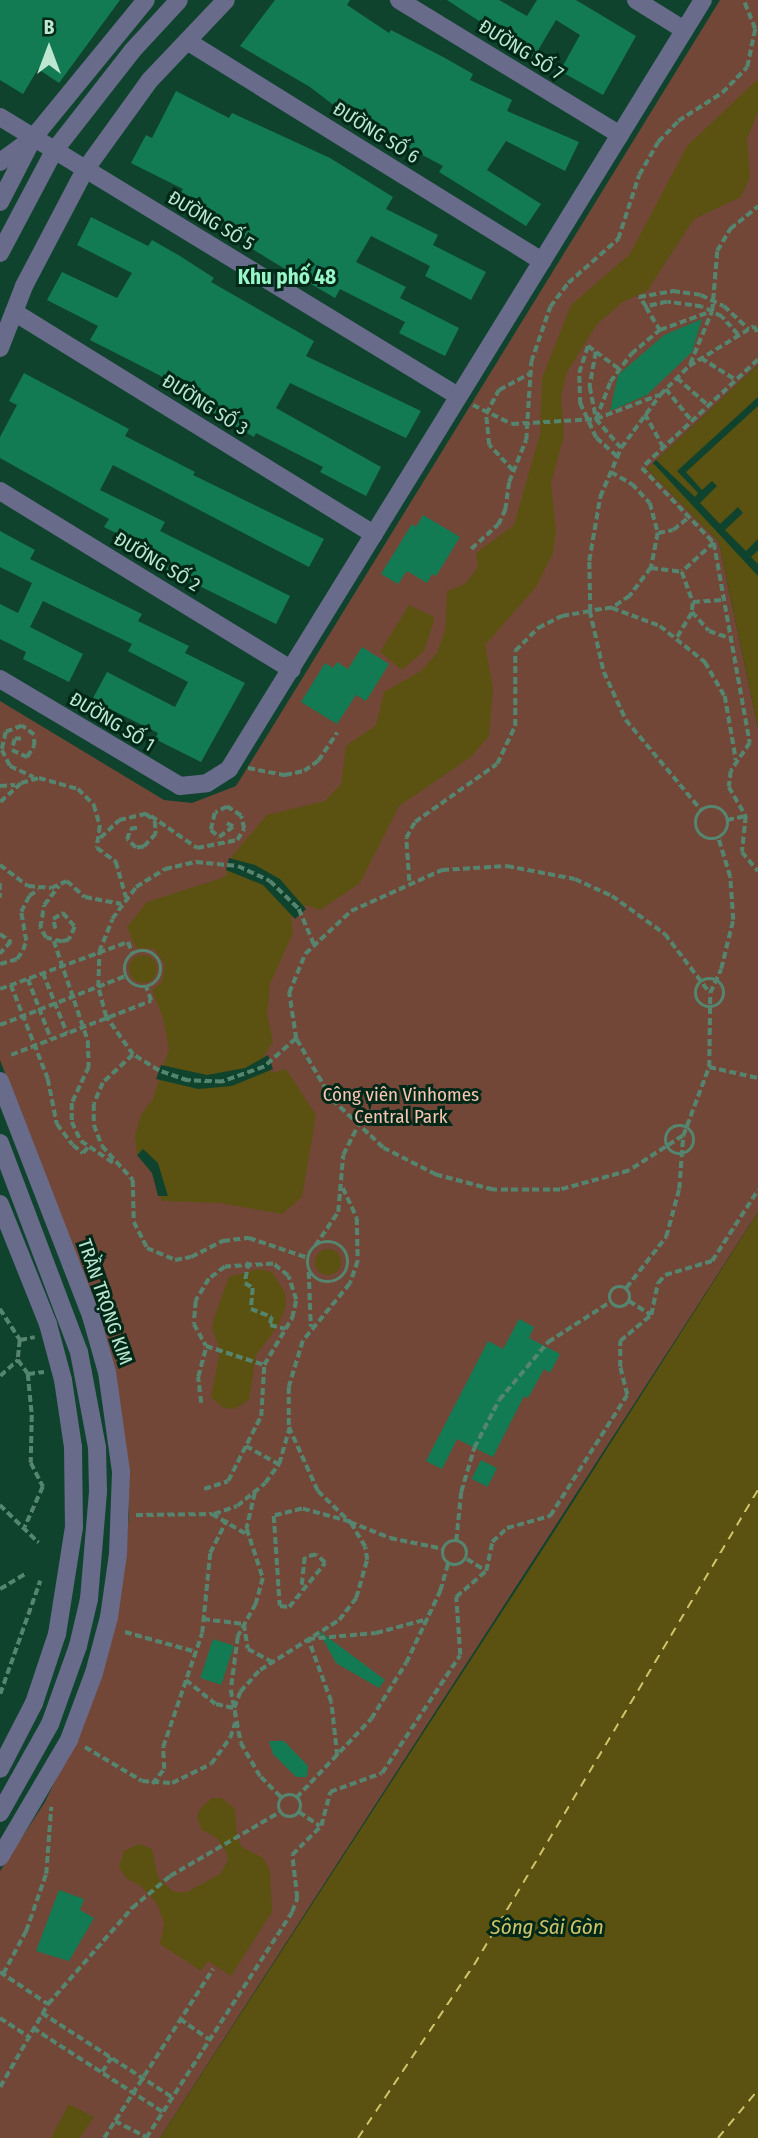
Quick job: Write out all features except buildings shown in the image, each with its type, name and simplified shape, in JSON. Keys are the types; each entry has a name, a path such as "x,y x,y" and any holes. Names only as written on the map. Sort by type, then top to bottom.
{"street":[{"path":"0,202 33,138 146,0"},
{"path":"0,253 54,151 132,51 179,0"},
{"path":"0,348 14,312 85,170 150,80 226,0"},
{"name":"ĐƯỜNG SỐ 7","path":"399,0 620,135"},
{"path":"636,0 684,30"},
{"path":"292,670 374,534 464,399 542,261 703,0"},
{"name":"ĐƯỜNG SỐ 6","path":"187,41 542,261"},
{"name":"ĐƯỜNG SỐ 5","path":"0,117 464,399"},
{"path":"0,162 33,138"},
{"name":"ĐƯỜNG SỐ 3","path":"14,312 374,534"},
{"name":"ĐƯỜNG SỐ 2","path":"0,491 292,670"},
{"name":"ĐƯỜNG SỐ 1","path":"0,679 180,786 207,783 229,769 292,670"},
{"name":"TRẦN TRỌNG KIM","path":"0,1081 91,1316 109,1384 121,1472 118,1554 109,1616 94,1673 69,1740 0,1857"},
{"name":"TRẦN TRỌNG KIM","path":"0,1143 79,1352 97,1447 98,1492 89,1600 78,1646 50,1724 0,1813"},
{"path":"0,1205 48,1324 62,1380 73,1447 74,1527 57,1634 34,1703 0,1769"}],"path":[{"path":"471,549 503,517 527,425 529,374 535,343 550,307 568,283 618,239 639,175 658,142 678,121 733,84 747,67 755,29 743,0"},
{"path":"689,366 712,311 715,265 722,240 758,206"},
{"path":"660,330 639,297 661,292 686,292 714,300 749,329"},
{"path":"646,307 679,302 712,311 738,335"},
{"path":"596,419 619,369 660,330 712,311"},
{"path":"702,811 626,720 604,672 590,611 592,529 610,472 621,448 660,395 689,366 701,358 756,326 758,333"},
{"path":"617,457 585,421 579,373 589,346 619,369"},
{"path":"596,352 590,387 596,419 621,448"},
{"path":"701,358 736,380"},
{"path":"758,360 642,468 714,542 722,600 750,743 737,762 729,787 746,816 742,852 758,872"},
{"path":"513,471 489,445 486,414 499,390 529,374"},
{"path":"677,378 709,406"},
{"path":"666,389 692,421"},
{"path":"464,399 486,414 527,425 537,425 596,419 660,395"},
{"path":"645,414 664,448"},
{"path":"610,472 642,492 656,519 658,533 651,568 630,596 612,608"},
{"path":"658,533 673,530 689,517"},
{"path":"682,572 714,542"},
{"path":"651,568 682,572"},
{"path":"677,638 692,612 694,602 682,572"},
{"path":"694,602 722,600"},
{"path":"409,881 406,838 415,821 497,764 509,745 514,726 515,651 550,620 612,608 642,616 677,638 705,662 724,696 737,762"},
{"path":"692,612 714,636 729,638"},
{"path":"21,738 15,739 12,750 20,757 32,752 34,734 22,726 14,727 2,740 5,759 18,773 70,784 87,796 98,815 100,838 97,848 116,862 126,898"},
{"path":"246,767 275,775 304,771 318,761 337,733"},
{"path":"0,786 39,778"},
{"path":"0,802 21,783"},
{"path":"218,801 221,809"},
{"path":"702,811 717,808 727,820 726,831 718,838"},
{"path":"100,838 128,816 151,816 166,823 189,846 215,847 237,840 244,828 237,811 221,809"},
{"path":"221,809 211,824 219,837 233,827 224,821"},
{"path":"702,811 696,823 699,832 718,838"},
{"path":"140,827 127,834 136,848 154,840 156,826 151,816"},
{"path":"727,820 746,816"},
{"path":"626,1289 666,1237 677,1202 683,1136 709,1067 710,993 716,981 733,920 730,877 718,838"},
{"path":"296,1038 277,1057 251,1073 222,1082 188,1081 148,1066 133,1055 106,1017 97,987 99,952 126,898 164,869 213,862 260,875 290,898 304,919 314,944"},
{"path":"0,865 11,877 39,889 59,886 67,881 85,897 121,904"},
{"path":"683,1136 629,1171 598,1182 525,1193 436,1175 383,1148 357,1128 320,1084 296,1038 289,993 297,966 314,944 351,911 409,881 476,866 541,870 576,879 640,914 665,934 710,993"},
{"path":"0,883 0,898"},
{"path":"59,886 40,917 40,928 54,942 86,1026 89,1067 71,1112 75,1132 88,1147 119,1166"},
{"path":"0,964 17,958 23,950 24,904 39,889"},
{"path":"54,942 69,940 74,920 69,915 57,915 52,925 55,929"},
{"path":"0,934 11,942 0,954"},
{"path":"0,989 128,942 133,954"},
{"path":"145,951 160,961 159,979 146,987 133,984 127,976 126,963 133,954 145,951"},
{"path":"43,973 67,1033"},
{"path":"0,1025 127,976"},
{"path":"28,979 51,1040"},
{"path":"702,982 716,981"},
{"path":"710,1007 723,997 716,981"},
{"path":"702,982 696,997 710,1007"},
{"path":"11,985 36,1045 57,1124 73,1145 83,1153 88,1147"},
{"path":"11,1055 151,1001 146,987"},
{"path":"133,1055 103,1083 94,1104 97,1136 133,1180 134,1222 147,1248 159,1255 191,1257 223,1241 249,1238 308,1258"},
{"path":"709,1067 758,1078"},
{"path":"310,1329 308,1258 338,1212 343,1188 342,1155 357,1128"},
{"path":"668,1148 670,1131 687,1128"},
{"path":"682,1154 693,1144 687,1128"},
{"path":"668,1148 682,1154"},
{"path":"129,1515 212,1514 237,1506 255,1493 279,1464 289,1427 292,1371 310,1329 355,1274 360,1248 357,1218 343,1188"},
{"path":"115,2121 146,2137 292,1912 297,1898 292,1855 321,1826 330,1792 382,1773 453,1665 461,1647 456,1597 486,1571 497,1534 550,1516 627,1395 620,1367 620,1341 651,1315 658,1283 685,1267 712,1261 758,1190"},
{"path":"309,1271 318,1280 331,1283 347,1271 348,1258 341,1246 328,1242 315,1246"},
{"path":"204,1489 225,1485 246,1446 263,1409 264,1365 295,1308 293,1284 273,1264 249,1265 217,1272 197,1301 194,1324 206,1346 264,1365"},
{"path":"249,1265 245,1283 253,1289 251,1309 272,1317 270,1325 284,1329"},
{"path":"347,1271 355,1274"},
{"path":"456,1541 461,1492 474,1448 499,1400 548,1342 610,1302 613,1289 626,1289"},
{"path":"626,1289 629,1301 651,1315"},
{"path":"610,1302 622,1307 629,1301"},
{"path":"0,1309 20,1340 18,1360 28,1374 32,1463 43,1487 25,1527"},
{"path":"201,1403 198,1377 206,1346"},
{"path":"0,1376 18,1360"},
{"path":"234,1708 249,1681 272,1662 339,1620 362,1586 365,1547 350,1522 317,1490 289,1427"},
{"path":"246,1446 279,1464"},
{"path":"255,1493 248,1511 250,1537 263,1578 256,1604 244,1624 231,1676 235,1719 247,1754 282,1798 280,1812"},
{"path":"0,1506 39,1543"},
{"path":"302,1587 304,1557 322,1558 324,1569 302,1587 289,1607 280,1606 274,1516 302,1509 350,1522 390,1538 444,1549 456,1541"},
{"path":"212,1514 227,1520 250,1537"},
{"path":"152,1784 164,1769 163,1747 196,1652 203,1619 210,1553 227,1520"},
{"path":"456,1541 466,1548 466,1559"},
{"path":"282,1798 296,1798 337,1758 371,1719 428,1619 448,1563 444,1549"},
{"path":"466,1559 486,1571"},
{"path":"448,1563 456,1565 466,1559"},
{"path":"0,1589 27,1573"},
{"path":"0,1694 40,1581"},
{"path":"203,1619 244,1624"},
{"path":"307,1639 376,1633 428,1619"},
{"path":"244,1624 248,1649 272,1662"},
{"path":"125,1632 196,1652"},
{"path":"307,1639 331,1702 337,1758"},
{"path":"186,1680 216,1703 234,1708"},
{"path":"85,1746 117,1769 152,1784 172,1783 200,1773 225,1745 235,1719"},
{"path":"296,1798 299,1812 321,1826"},
{"path":"48,2004 1,1973 26,1931 46,1874 51,1802"},
{"path":"280,1812 292,1817 299,1812"},
{"path":"0,2087 48,2004 136,1904 170,1876 280,1812"},
{"path":"104,2138 213,1969"},
{"path":"42,2013 172,2097"},
{"path":"0,2018 28,2036"},
{"path":"180,2019 209,2039"},
{"path":"33,2028 163,2112"},
{"path":"102,2072 111,2057"}],"green space":[{"name":"Công viên Vinhomes Central Park","path":"720,0 758,0 758,365 647,469 719,542 758,728 758,1212 160,2138 0,2138 0,1871 45,1802 86,1716 124,1570 129,1515 128,1472 108,1342 0,1060 0,701 164,800 192,803 236,786"}],"water":[{"path":"758,79 758,111 747,139 750,177 741,197 694,219 647,291 623,302 597,324 566,374 561,398 564,435 551,484 556,530 553,553 536,587 485,645 493,688 489,736 471,757 399,806 360,883 320,910 306,905 291,916 293,933 270,984 267,1015 273,1041 263,1058 272,1073 286,1069 316,1115 302,1197 282,1214 221,1203 162,1201 152,1173 137,1155 135,1136 141,1115 153,1099 169,1049 163,1018 152,990 162,982 165,964 154,949 136,948 127,927 147,902 225,877 232,856 267,815 325,801 341,784 346,746 376,725 384,692 421,671 437,653 445,631 447,591 465,584 478,567 476,553 514,525 540,434 542,378 571,305 630,254 687,146"},
{"path":"758,365 758,728 719,542 647,469"},
{"path":"409,605 434,617 424,651 402,670 380,652"},
{"path":"143,955 153,959 157,969 153,979 143,983 133,979 129,969 133,959"},
{"name":"Sông Sài Gòn","path":"758,1212 758,2138 160,2138 552,1535"},
{"path":"328,1249 338,1252 341,1262 338,1272 328,1275 318,1272 315,1262 318,1252"},
{"path":"258,1269 272,1272 285,1293 286,1306 278,1326 256,1355 249,1400 235,1409 224,1408 211,1397 220,1350 212,1328 214,1318 229,1277"},
{"path":"212,1798 222,1798 235,1809 237,1838 242,1847 263,1858 270,1871 272,1912 231,1976 208,1961 201,1971 160,1944 164,1924 158,1905 141,1886 126,1878 119,1867 124,1851 139,1844 152,1849 158,1878 174,1892 187,1892 220,1874 228,1860 226,1851 216,1837 202,1830 197,1817 200,1809"},
{"path":"69,2104 94,2117 80,2138 51,2138"}],"pier":[{"path":"758,397 758,406 686,472 702,490 712,481 717,486 700,503 720,524 738,507 743,513 725,530 746,551 758,539 758,550 751,557 758,564 758,576 653,463 656,460 695,497 698,493 677,471"},
{"path":"229,858 255,865 280,879 306,909 295,919 263,885 226,870"},
{"path":"268,1055 273,1069 232,1086 198,1089 156,1079 161,1065 207,1075 245,1068"},
{"path":"143,1149 158,1163 168,1196 158,1196 152,1173 137,1155"}],"ferry route":[{"path":"358,2138 474,1965 758,1490"},
{"path":"718,2138 758,2090"}],"district":[{"name":"Khu phố 48","path":"287,277"}]}
